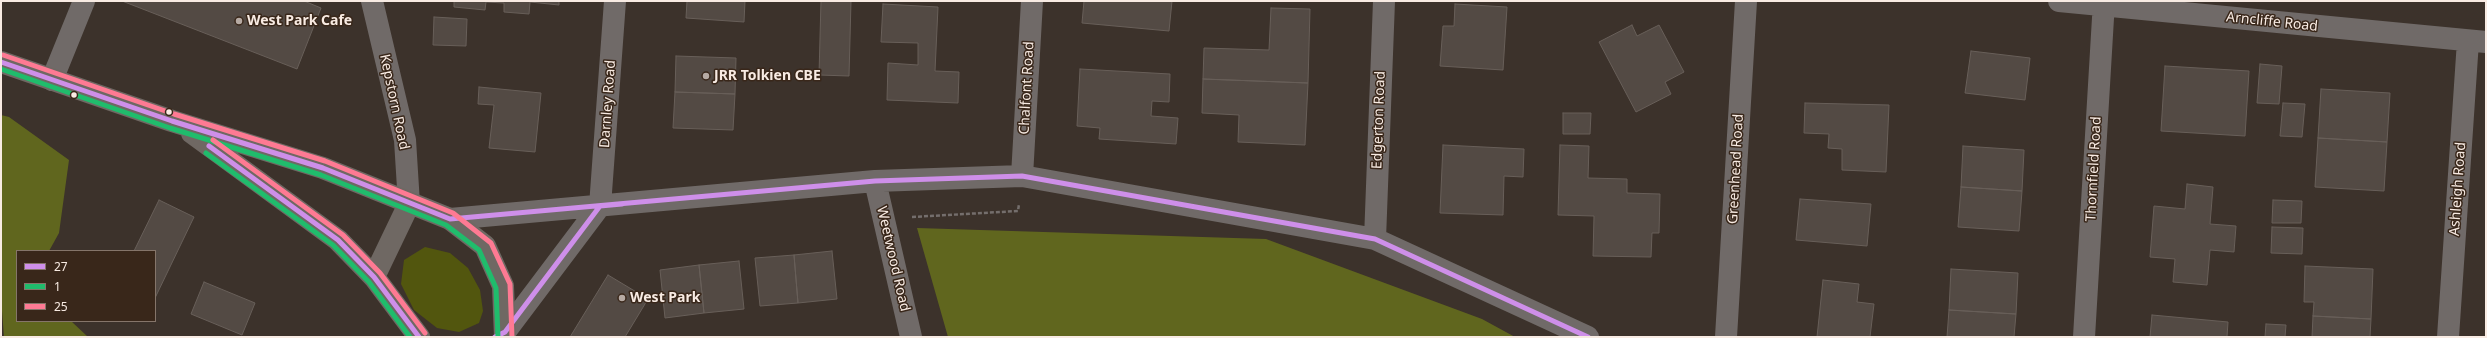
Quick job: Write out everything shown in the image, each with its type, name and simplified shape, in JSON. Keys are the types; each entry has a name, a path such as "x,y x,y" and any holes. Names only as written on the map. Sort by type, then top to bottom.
{"highway":[{"path":"1,62 176,122 322,168 450,220 485,246 503,286 502,335"},
{"path":"176,122 338,240 374,278 419,337"},
{"path":"374,278 409,204"}],"street":[{"path":"52,80 84,1"},
{"name":"Kepstorn Road","path":"372,1 405,140 409,204"},
{"name":"Darnley Road","path":"600,206 615,1"},
{"name":"Chalfont Road","path":"1022,176 1032,1"},
{"name":"Edgerton Road","path":"1375,238 1384,1"},
{"name":"Greenhead Road","path":"1726,337 1746,1"},
{"name":"Arncliffe Road","path":"2058,1 2104,3 2477,41"},
{"name":"Thornfield Road","path":"2084,337 2104,3"},
{"name":"Ashleigh Road","path":"2448,337 2477,41"},
{"path":"450,220 875,181 1022,176 1375,238 1588,337"},
{"name":"Weetwood Road","path":"875,181 911,337"},
{"path":"502,335 600,206"}],"path":[{"path":"884,218 1018,211 1022,176"}],"shaded area":[{"path":"425,247 450,253 468,268 480,290 483,311 479,323 459,332 437,328 414,310 401,284 404,260"}],"green space":[{"path":"1,115 9,117 69,160 59,233 50,250 16,250 16,322 72,322 88,337 4,337 1,298"},
{"path":"917,228 1266,239 1482,319 1515,337 948,337"}],"building":[{"path":"122,1 304,1 321,8 297,69"},
{"path":"454,1 559,1 559,5 530,2 529,14 504,12 504,3 486,2 485,10 454,7"},
{"path":"687,1 745,1 744,22 686,18"},
{"path":"821,1 851,1 849,76 819,75"},
{"path":"1084,1 1172,1 1169,31 1082,23"},
{"path":"883,4 938,7 935,71 959,72 958,103 887,100 888,63 918,65 918,43 881,42"},
{"path":"1455,4 1507,7 1503,70 1440,66 1443,26 1454,26"},
{"path":"1271,8 1310,9 1308,83 1203,79 1204,48 1269,50"},
{"path":"434,17 467,19 466,46 433,45"},
{"path":"1632,25 1637,36 1659,25 1684,72 1665,82 1671,94 1636,112 1599,42"},
{"path":"1971,51 2030,58 2025,100 1965,93"},
{"path":"676,56 736,58 735,94 675,92"},
{"path":"2260,64 2282,66 2279,104 2257,103"},
{"path":"2165,66 2249,71 2245,136 2161,131"},
{"path":"1080,69 1170,74 1169,102 1152,101 1151,116 1178,118 1176,144 1099,139 1100,128 1077,126"},
{"path":"1203,79 1308,83 1305,145 1238,142 1239,115 1202,113"},
{"path":"479,87 541,93 535,152 489,148 494,105 478,104"},
{"path":"2321,89 2390,93 2387,142 2318,138"},
{"path":"675,92 735,94 733,130 673,128"},
{"path":"1805,103 1889,105 1886,172 1842,170 1842,149 1828,148 1829,134 1804,133"},
{"path":"2283,103 2305,104 2302,137 2280,136"},
{"path":"1563,113 1591,113 1590,134 1563,134"},
{"path":"2318,138 2387,142 2384,191 2315,187"},
{"path":"1443,145 1524,149 1523,177 1504,176 1503,215 1440,213"},
{"path":"1560,145 1589,146 1588,178 1627,179 1627,193 1660,194 1659,233 1652,233 1651,257 1593,256 1594,216 1558,215"},
{"path":"1963,146 2024,150 2022,191 1961,187"},
{"path":"2187,184 2213,187 2210,224 2236,226 2234,252 2210,250 2207,285 2173,282 2175,259 2150,257 2154,206 2185,209"},
{"path":"1961,187 2022,191 2019,231 1958,227"},
{"path":"1800,199 1871,204 1867,246 1796,240"},
{"path":"159,200 194,217 156,296 156,250 134,250"},
{"path":"2273,200 2302,201 2301,223 2272,223"},
{"path":"2272,227 2303,228 2302,254 2271,253"},
{"path":"832,251 837,299 798,303 794,255"},
{"path":"794,255 798,303 760,306 755,258"},
{"path":"739,261 744,309 704,313 699,265"},
{"path":"699,265 704,313 665,318 660,270"},
{"path":"2305,266 2373,269 2371,319 2313,316 2314,302 2304,302"},
{"path":"1951,269 2018,273 2016,314 1949,310"},
{"path":"608,275 648,299 625,337 570,337"},
{"path":"1823,280 1859,284 1857,302 1874,304 1870,337 1817,337"},
{"path":"204,282 255,303 242,335 191,314"},
{"path":"1949,310 2016,314 2014,337 1947,337"},
{"path":"2152,315 2228,322 2227,337 2150,337"},
{"path":"2313,316 2371,319 2370,337 2312,337"},
{"path":"2266,324 2286,325 2285,337 2265,337"}],"transit line":[{"name":"25","path":"3,55 174,114 325,161 453,213 491,243 510,284 512,337"},
{"name":"27","path":"1,62 172,121 323,168 450,219 875,181 1022,176 1375,239 1588,337"},
{"name":"1","path":"1,69 170,128 321,175 446,225 479,250 496,288 498,337"},
{"name":"25","path":"213,140 343,235 380,273 425,333"},
{"name":"27","path":"209,146 338,240 374,277 419,337"},
{"name":"1","path":"206,153 333,245 369,282 410,337"},
{"name":"27","path":"495,337 505,332 600,206 622,204"}],"place":[{"name":"West Park Cafe","path":"239,21"},
{"name":"JRR Tolkien CBE","path":"706,76"},
{"name":"West Park","path":"622,298"}]}
